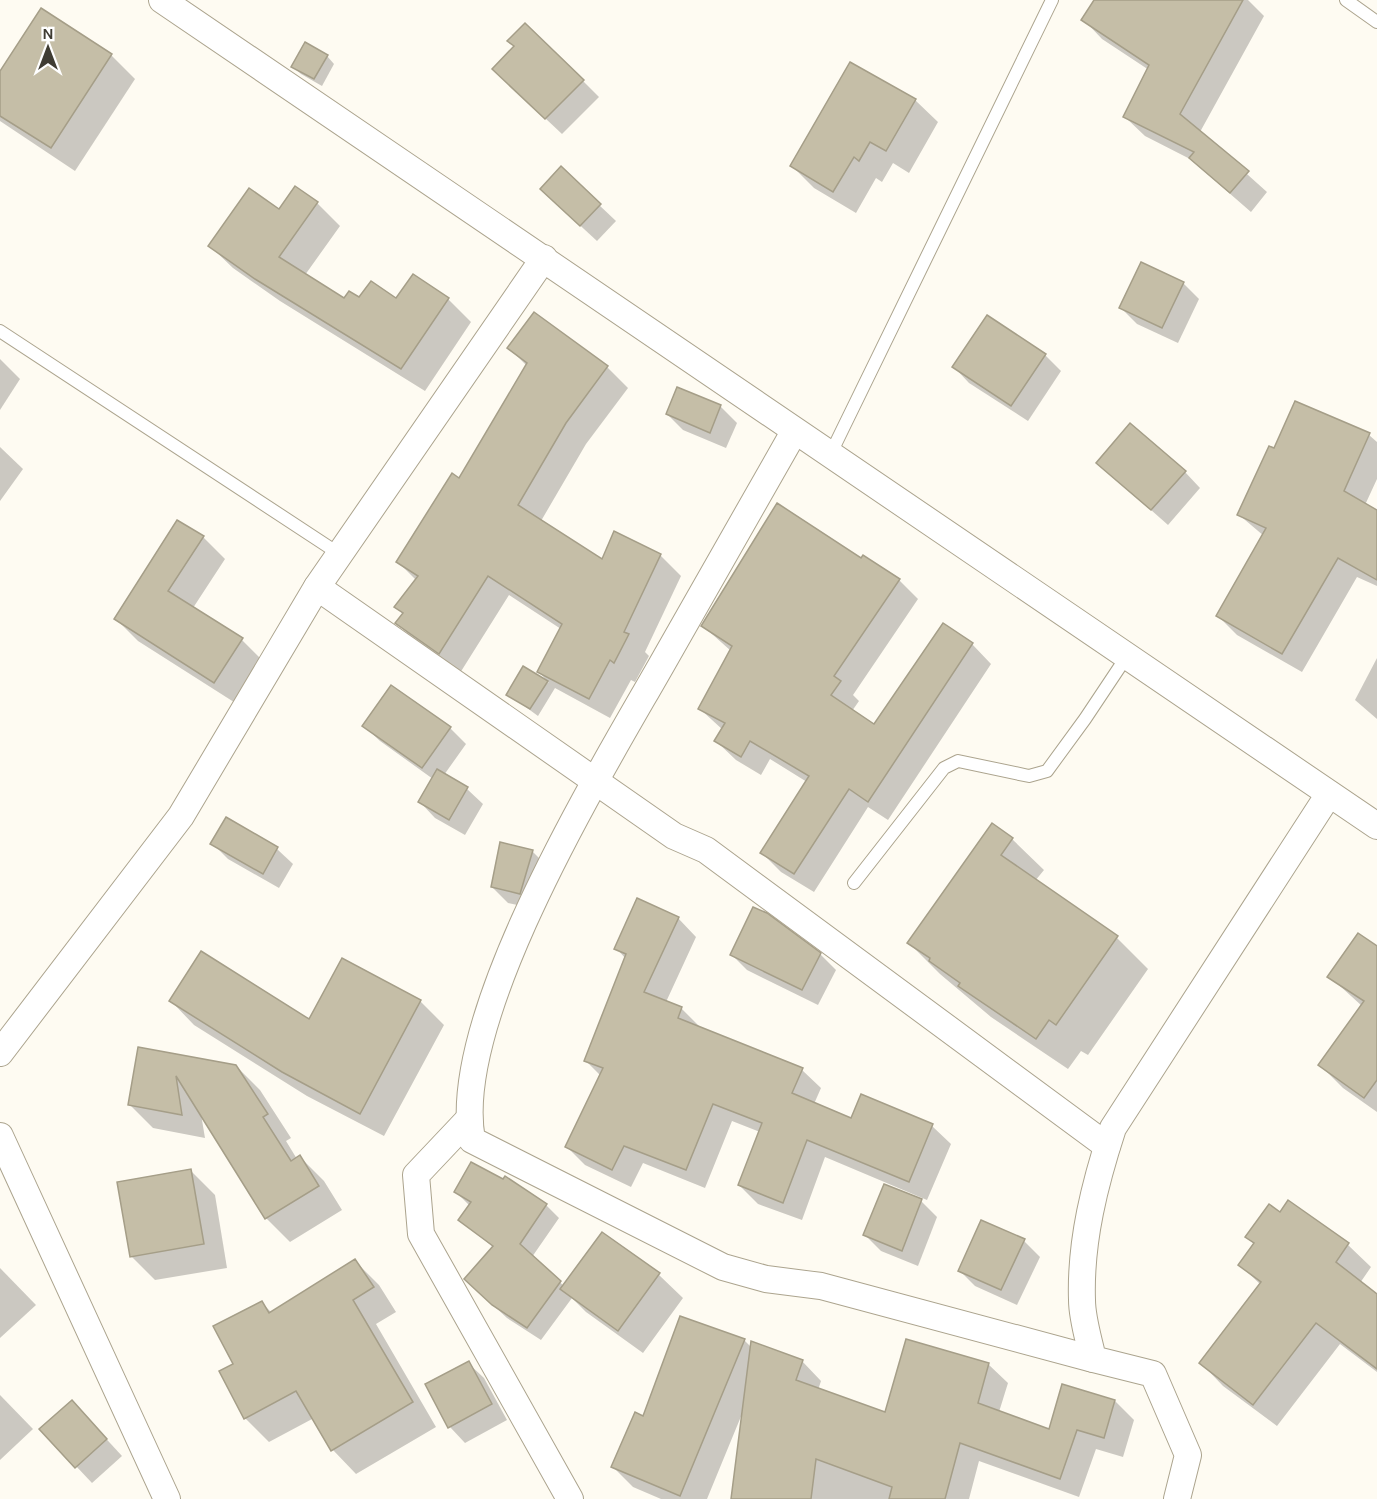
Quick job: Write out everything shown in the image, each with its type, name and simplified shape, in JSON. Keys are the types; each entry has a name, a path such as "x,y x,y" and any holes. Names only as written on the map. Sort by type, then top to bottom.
{"street":[{"path":"162,0 544,258 794,432 831,453 1377,826"},
{"path":"0,1053 181,816 317,587 544,258"},
{"path":"794,432 596,779 520,930 474,1060 468,1120 472,1140 723,1268 766,1279 821,1286 1153,1374 1188,1455 1177,1499"},
{"path":"317,587 596,779 674,836 706,850 1107,1146"},
{"path":"1093,1359 1082,1302 1084,1245 1099,1173 1113,1128 1329,794"},
{"path":"468,1120 416,1175 421,1234 570,1499"},
{"path":"0,1136 167,1499"}],"lane":[{"path":"831,453 1052,0"},
{"path":"1346,0 1377,22"},
{"path":"0,331 341,555"},
{"path":"854,883 944,768 958,761 1029,776 1047,771 1127,656"}],"building":[{"path":"1094,0 1243,0 1180,114 1249,171 1230,193 1189,158 1194,152 1123,117 1149,65 1081,20"},
{"path":"41,8 112,54 51,148 0,116 0,71"},
{"path":"525,23 584,80 545,119 492,69 514,46 507,41"},
{"path":"305,42 328,55 314,79 291,67"},
{"path":"850,62 916,99 886,151 870,142 859,161 854,157 833,192 790,166"},
{"path":"561,166 601,204 580,226 540,189"},
{"path":"295,186 318,202 279,257 344,298 349,291 359,297 371,281 396,298 413,274 449,298 401,369 255,279 208,246 249,188 279,209"},
{"path":"1141,262 1184,282 1162,328 1119,308"},
{"path":"534,312 608,366 566,423 518,505 602,559 614,531 661,554 624,632 629,634 614,663 610,660 589,699 537,672 562,624 488,576 439,654 395,623 403,613 394,607 418,576 396,562 452,473 459,478 527,363 507,348"},
{"path":"987,315 1046,354 1011,406 952,367"},
{"path":"677,387 721,405 710,433 666,414"},
{"path":"1295,401 1370,433 1344,491 1377,510 1377,580 1338,558 1282,654 1216,616 1266,528 1237,515 1269,446 1274,448"},
{"path":"1130,423 1186,471 1151,510 1096,463"},
{"path":"777,503 861,558 863,555 900,579 834,676 841,681 831,695 874,724 943,623 973,643 868,802 849,789 794,874 760,853 809,776 750,741 741,757 714,741 725,723 698,709 732,646 701,626"},
{"path":"177,520 204,536 168,591 243,638 214,683 114,619"},
{"path":"523,666 548,681 530,709 506,695"},
{"path":"391,685 451,727 422,768 362,726"},
{"path":"437,769 468,787 449,820 418,802"},
{"path":"226,817 278,847 263,874 210,844"},
{"path":"992,823 1013,838 1001,855 1118,936 1056,1025 1049,1020 1036,1039 958,986 960,983 929,961 930,958 907,943"},
{"path":"500,842 533,850 520,894 491,887"},
{"path":"637,898 679,917 644,992 682,1007 678,1018 803,1068 792,1093 851,1118 861,1094 933,1124 909,1182 807,1140 783,1203 738,1185 762,1123 713,1104 686,1170 624,1146 612,1170 565,1147 603,1068 584,1061 626,954 614,949"},
{"path":"753,907 767,913 821,953 802,990 730,955"},
{"path":"1358,933 1377,946 1377,1080 1364,1098 1318,1065 1364,1001 1327,977"},
{"path":"201,951 309,1019 342,958 421,1000 360,1114 282,1072 169,1001"},
{"path":"138,1047 236,1065 268,1114 263,1117 291,1161 300,1155 319,1186 265,1219 176,1076 182,1115 128,1105"},
{"path":"471,1162 503,1179 505,1176 547,1204 520,1244 561,1281 527,1328 492,1305 464,1279 493,1246 458,1220 471,1202 454,1192"},
{"path":"191,1169 204,1244 130,1257 117,1182"},
{"path":"884,1184 922,1199 902,1251 863,1235"},
{"path":"1288,1200 1349,1243 1336,1262 1377,1294 1377,1369 1316,1323 1253,1405 1199,1363 1261,1282 1238,1265 1254,1243 1245,1237 1269,1204 1280,1212"},
{"path":"981,1220 1025,1239 1001,1290 958,1271"},
{"path":"602,1232 660,1273 618,1331 560,1289"},
{"path":"355,1259 374,1287 353,1300 413,1402 331,1451 296,1391 244,1419 219,1371 233,1364 213,1326 262,1301 269,1313"},
{"path":"680,1316 745,1339 680,1496 611,1467 635,1412 643,1416"},
{"path":"906,1339 989,1363 978,1403 1049,1429 1062,1384 1115,1400 1104,1438 1077,1430 1060,1479 960,1443 945,1499 889,1499 892,1487 816,1459 811,1499 731,1499 751,1341 803,1360 796,1380 885,1412"},
{"path":"469,1361 492,1404 448,1428 425,1384"},
{"path":"72,1400 107,1439 75,1468 39,1429"}]}
